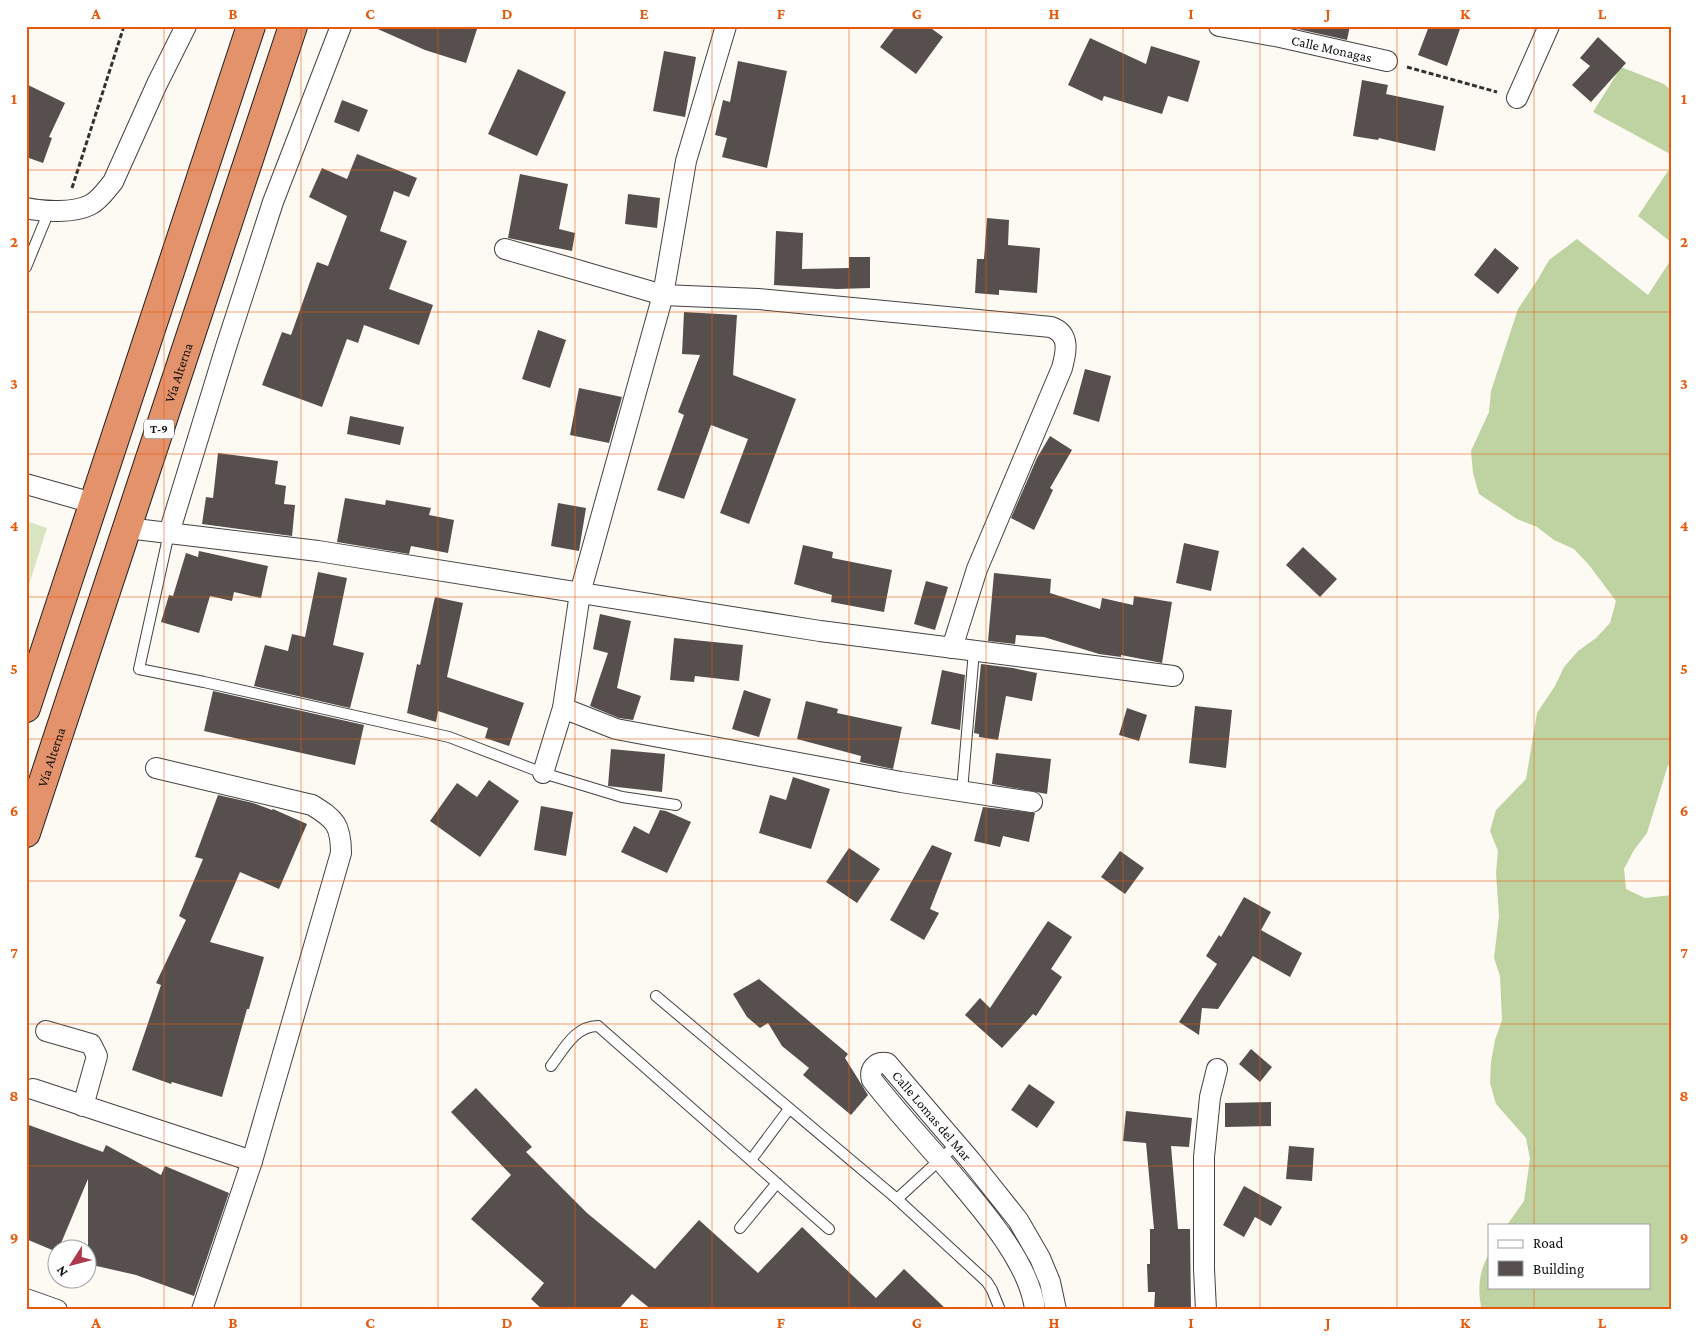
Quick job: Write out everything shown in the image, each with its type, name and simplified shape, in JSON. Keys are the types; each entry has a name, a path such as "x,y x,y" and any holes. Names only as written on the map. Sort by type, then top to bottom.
{"highway":[{"path":"26,708 251,26"},
{"name":"Vía Alterna","path":"26,833 293,26"}],"street":[{"path":"26,208 57,210 90,205 103,194 113,182 157,84 186,26"},
{"path":"169,534 226,347 273,202 341,26"},
{"path":"543,773 563,708 580,594 663,295 686,162 726,26"},
{"name":"Calle Monagas","path":"1218,26 1280,37 1387,61"},
{"path":"1517,98 1549,26"},
{"path":"505,249 663,295 758,299 1051,327 1061,333 1066,346 1062,368 978,568 952,648"},
{"path":"26,484 93,503"},
{"path":"127,528 318,551 820,631 1173,676"},
{"path":"563,708 616,730 891,780 1032,802"},
{"path":"156,768 312,805 331,817 341,836 341,853 252,1161 202,1310"},
{"path":"46,1031 91,1044 97,1056 83,1106"},
{"name":"Calle Lomas del Mar","path":"1035,1310 1025,1276 1000,1233 872,1080 871,1073 876,1065 883,1062 887,1063 1018,1220 1040,1258 1050,1282 1056,1310"},
{"path":"1206,1310 1204,1157 1210,1097 1217,1069"},
{"path":"33,1089 252,1161"},
{"path":"26,1299 57,1310"}],"lane":[{"path":"26,267 57,210"},
{"path":"169,534 139,669 449,737 543,773 622,797 676,805"},
{"path":"962,791 974,651"},
{"path":"656,996 897,1199 987,1282 1000,1310"},
{"path":"551,1066 577,1032 586,1027 598,1026 829,1229"},
{"path":"751,1160 789,1109"},
{"path":"897,1199 956,1144"},
{"path":"740,1228 777,1183"}],"path":[{"path":"57,210 124,26"},
{"path":"1387,61 1517,98"}],"green space":[{"path":"1621,67 1664,84 1672,91 1672,155 1593,112"},
{"path":"1672,165 1672,243 1638,216"},
{"path":"1577,239 1648,295 1672,258 1672,765 1668,765 1647,833 1634,850 1624,869 1626,889 1645,898 1672,895 1672,1310 1482,1310 1480,1295 1480,1281 1488,1256 1488,1288 1650,1288 1650,1224 1508,1224 1524,1201 1530,1159 1526,1138 1496,1104 1490,1083 1495,1040 1502,1020 1500,976 1494,958 1499,916 1496,873 1498,851 1490,831 1496,810 1526,779 1537,713 1555,686 1564,667 1578,651 1596,638 1610,623 1616,601 1589,565 1574,549 1554,540 1537,527 1517,519 1479,494 1473,473 1471,451 1489,412 1491,391 1518,309 1549,260"},
{"path":"26,521 47,528 26,594"}],"building":[{"path":"371,26 478,26 466,63 425,50"},
{"path":"896,26 928,26 943,37 916,74 880,47"},
{"path":"1293,26 1350,26 1347,40 1293,28"},
{"path":"1429,26 1461,26 1447,66 1418,55"},
{"path":"1598,37 1626,63 1591,102 1572,85 1590,66 1580,58"},
{"path":"1090,38 1146,64 1151,46 1200,61 1188,102 1168,96 1162,114 1104,96 1102,101 1068,85"},
{"path":"664,51 696,57 685,117 653,111"},
{"path":"738,61 787,71 767,168 722,157 727,138 715,135 723,100 730,102"},
{"path":"518,69 566,92 537,156 488,134"},
{"path":"1362,80 1388,85 1386,94 1444,106 1435,151 1379,138 1378,140 1353,136"},
{"path":"26,84 65,103 49,137 52,138 43,163 26,157"},
{"path":"342,100 368,110 359,132 334,122"},
{"path":"357,154 417,178 409,197 394,191 380,231 407,241 389,289 433,305 419,345 364,325 358,343 347,339 322,407 262,385 282,332 291,335 317,262 328,266 347,216 309,197 322,168 347,179"},
{"path":"520,174 568,184 559,229 575,233 572,251 508,238"},
{"path":"628,194 660,198 657,228 625,224"},
{"path":"987,218 1009,220 1008,245 1040,248 1037,293 999,290 999,295 975,293 977,259 984,259"},
{"path":"776,231 803,233 802,269 849,268 849,257 870,257 870,288 837,289 774,285"},
{"path":"1495,248 1519,268 1498,294 1474,275"},
{"path":"684,312 737,315 733,375 796,399 749,524 720,513 748,439 711,425 684,499 657,490 684,415 678,412 700,355 682,354"},
{"path":"538,330 566,340 550,388 522,379"},
{"path":"1085,369 1111,376 1099,422 1073,414"},
{"path":"579,388 622,397 609,443 570,435"},
{"path":"350,416 404,427 400,445 347,434"},
{"path":"1050,436 1072,450 1050,488 1053,490 1034,530 1011,518 1037,458"},
{"path":"218,453 278,461 275,484 286,486 284,504 295,505 292,536 202,524 206,497 213,498"},
{"path":"345,498 385,505 386,500 431,508 429,515 454,520 448,553 411,546 409,554 337,542"},
{"path":"558,503 586,508 579,551 551,546"},
{"path":"1184,543 1219,551 1211,591 1176,583"},
{"path":"803,545 833,552 832,558 892,570 884,612 831,602 832,595 794,584"},
{"path":"1303,547 1337,579 1320,597 1286,565"},
{"path":"199,551 268,566 261,598 234,592 232,601 210,596 199,633 161,622 169,595 173,596 186,553 198,557"},
{"path":"318,572 347,578 333,645 364,653 350,708 254,686 265,645 288,651 292,634 305,637"},
{"path":"994,573 1051,579 1050,593 1100,609 1102,598 1133,605 1134,596 1172,602 1162,663 1121,655 1121,657 1099,654 1044,637 1016,635 1015,644 988,641"},
{"path":"926,581 948,587 935,630 914,624"},
{"path":"435,597 463,603 447,677 524,703 509,746 485,738 488,728 438,711 436,722 407,713 417,664 420,665"},
{"path":"600,614 631,621 617,688 641,696 633,720 619,718 590,706 608,653 593,649"},
{"path":"674,638 743,645 739,681 695,676 694,682 670,680"},
{"path":"981,664 1037,673 1032,701 1006,696 998,740 979,737 979,734 974,733"},
{"path":"942,670 965,675 960,730 931,724"},
{"path":"744,690 771,699 759,737 732,729"},
{"path":"213,691 364,725 355,765 204,731"},
{"path":"806,701 838,709 837,713 902,727 893,769 860,762 861,756 797,739"},
{"path":"1195,706 1232,710 1226,768 1189,763"},
{"path":"1127,708 1147,715 1139,741 1119,735"},
{"path":"611,749 665,754 662,792 608,786"},
{"path":"996,753 1051,759 1047,794 992,784"},
{"path":"793,777 830,789 811,849 759,833 770,795 786,800"},
{"path":"489,780 519,801 480,857 430,821 457,783 477,797"},
{"path":"218,795 273,809 307,824 279,889 240,872 210,942 264,957 222,1097 172,1082 171,1084 132,1070 161,985 156,983 186,920 179,916 203,859 195,857"},
{"path":"541,806 573,812 566,856 534,850"},
{"path":"983,807 1035,813 1029,842 1003,836 1000,847 974,841"},
{"path":"660,810 691,822 667,873 621,852 634,826 649,834"},
{"path":"932,845 952,853 930,909 939,913 924,940 890,920"},
{"path":"849,848 880,869 857,903 826,882"},
{"path":"1120,851 1144,868 1125,894 1101,877"},
{"path":"1244,897 1271,912 1261,930 1302,953 1290,977 1253,956 1218,1009 1202,1008 1199,1035 1179,1022 1217,964 1206,956 1219,935 1221,937"},
{"path":"1048,921 1072,937 1051,969 1062,977 1036,1016 1033,1014 1002,1048 965,1015 980,998 990,1008"},
{"path":"759,979 848,1054 845,1058 868,1095 851,1115 803,1075 809,1068 782,1046 768,1023 760,1028 747,1017 733,994"},
{"path":"1251,1049 1272,1067 1260,1082 1239,1064"},
{"path":"1029,1084 1055,1102 1037,1128 1011,1110"},
{"path":"476,1088 532,1147 526,1152 587,1213 655,1269 699,1220 758,1273 802,1227 876,1298 904,1269 947,1310 652,1310 632,1294 618,1310 543,1310 531,1299 544,1283 471,1219 511,1175 451,1112"},
{"path":"1271,1102 1271,1126 1225,1127 1225,1103"},
{"path":"1126,1111 1192,1118 1189,1147 1171,1146 1178,1229 1190,1229 1191,1310 1154,1310 1155,1292 1148,1292 1147,1264 1150,1264 1150,1229 1154,1229 1146,1143 1123,1141"},
{"path":"26,1124 103,1152 106,1145 161,1175 165,1166 229,1193 194,1296 136,1275 98,1266 98,1238 88,1238 88,1179 63,1238 48,1238 48,1248 26,1239"},
{"path":"1289,1146 1314,1148 1312,1181 1286,1179"},
{"path":"1244,1186 1282,1207 1271,1226 1255,1217 1244,1237 1223,1225"}]}
